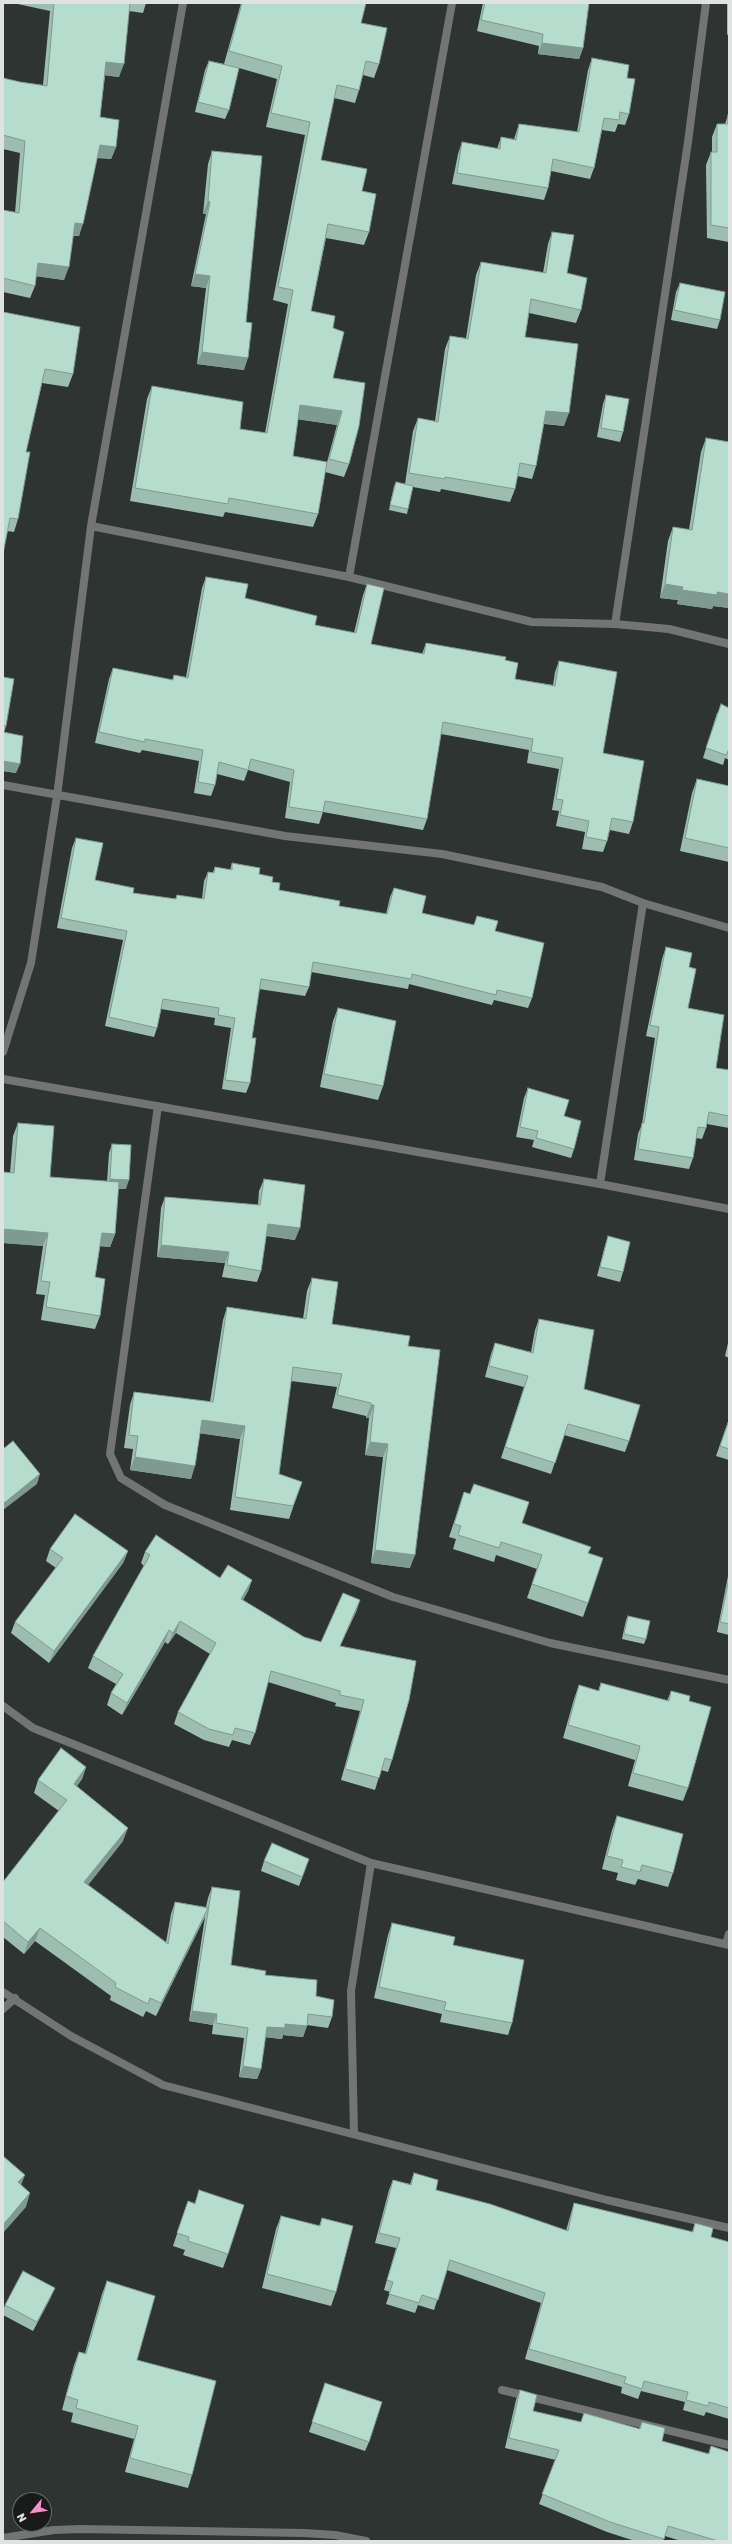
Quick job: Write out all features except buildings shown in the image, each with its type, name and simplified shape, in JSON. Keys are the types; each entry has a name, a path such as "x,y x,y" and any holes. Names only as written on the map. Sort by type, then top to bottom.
{"street":[{"path":"3,1052 30,963 57,796 91,526 182,3"},
{"path":"349,577 452,3"},
{"path":"615,624 688,142 706,3"},
{"path":"91,526 349,577 532,622 615,624 668,629 729,644"},
{"path":"3,785 57,796 285,836 442,854 602,887 643,903 729,928"},
{"path":"600,1184 643,903"},
{"path":"3,1079 600,1184 729,1209"},
{"path":"158,1106 110,1454 121,1478 165,1505 393,1597 550,1643 729,1680"},
{"path":"3,1706 33,1728 371,1863 728,1944 729,1934"},
{"path":"354,2133 351,1991 371,1863"},
{"path":"3,1992 15,1998 71,2036 163,2085 354,2133 607,2200 729,2228"},
{"path":"3,2009 15,1998"},
{"path":"502,2390 729,2445"},
{"path":"3,2538 54,2530 80,2529 304,2533 335,2535 366,2541"}]}
